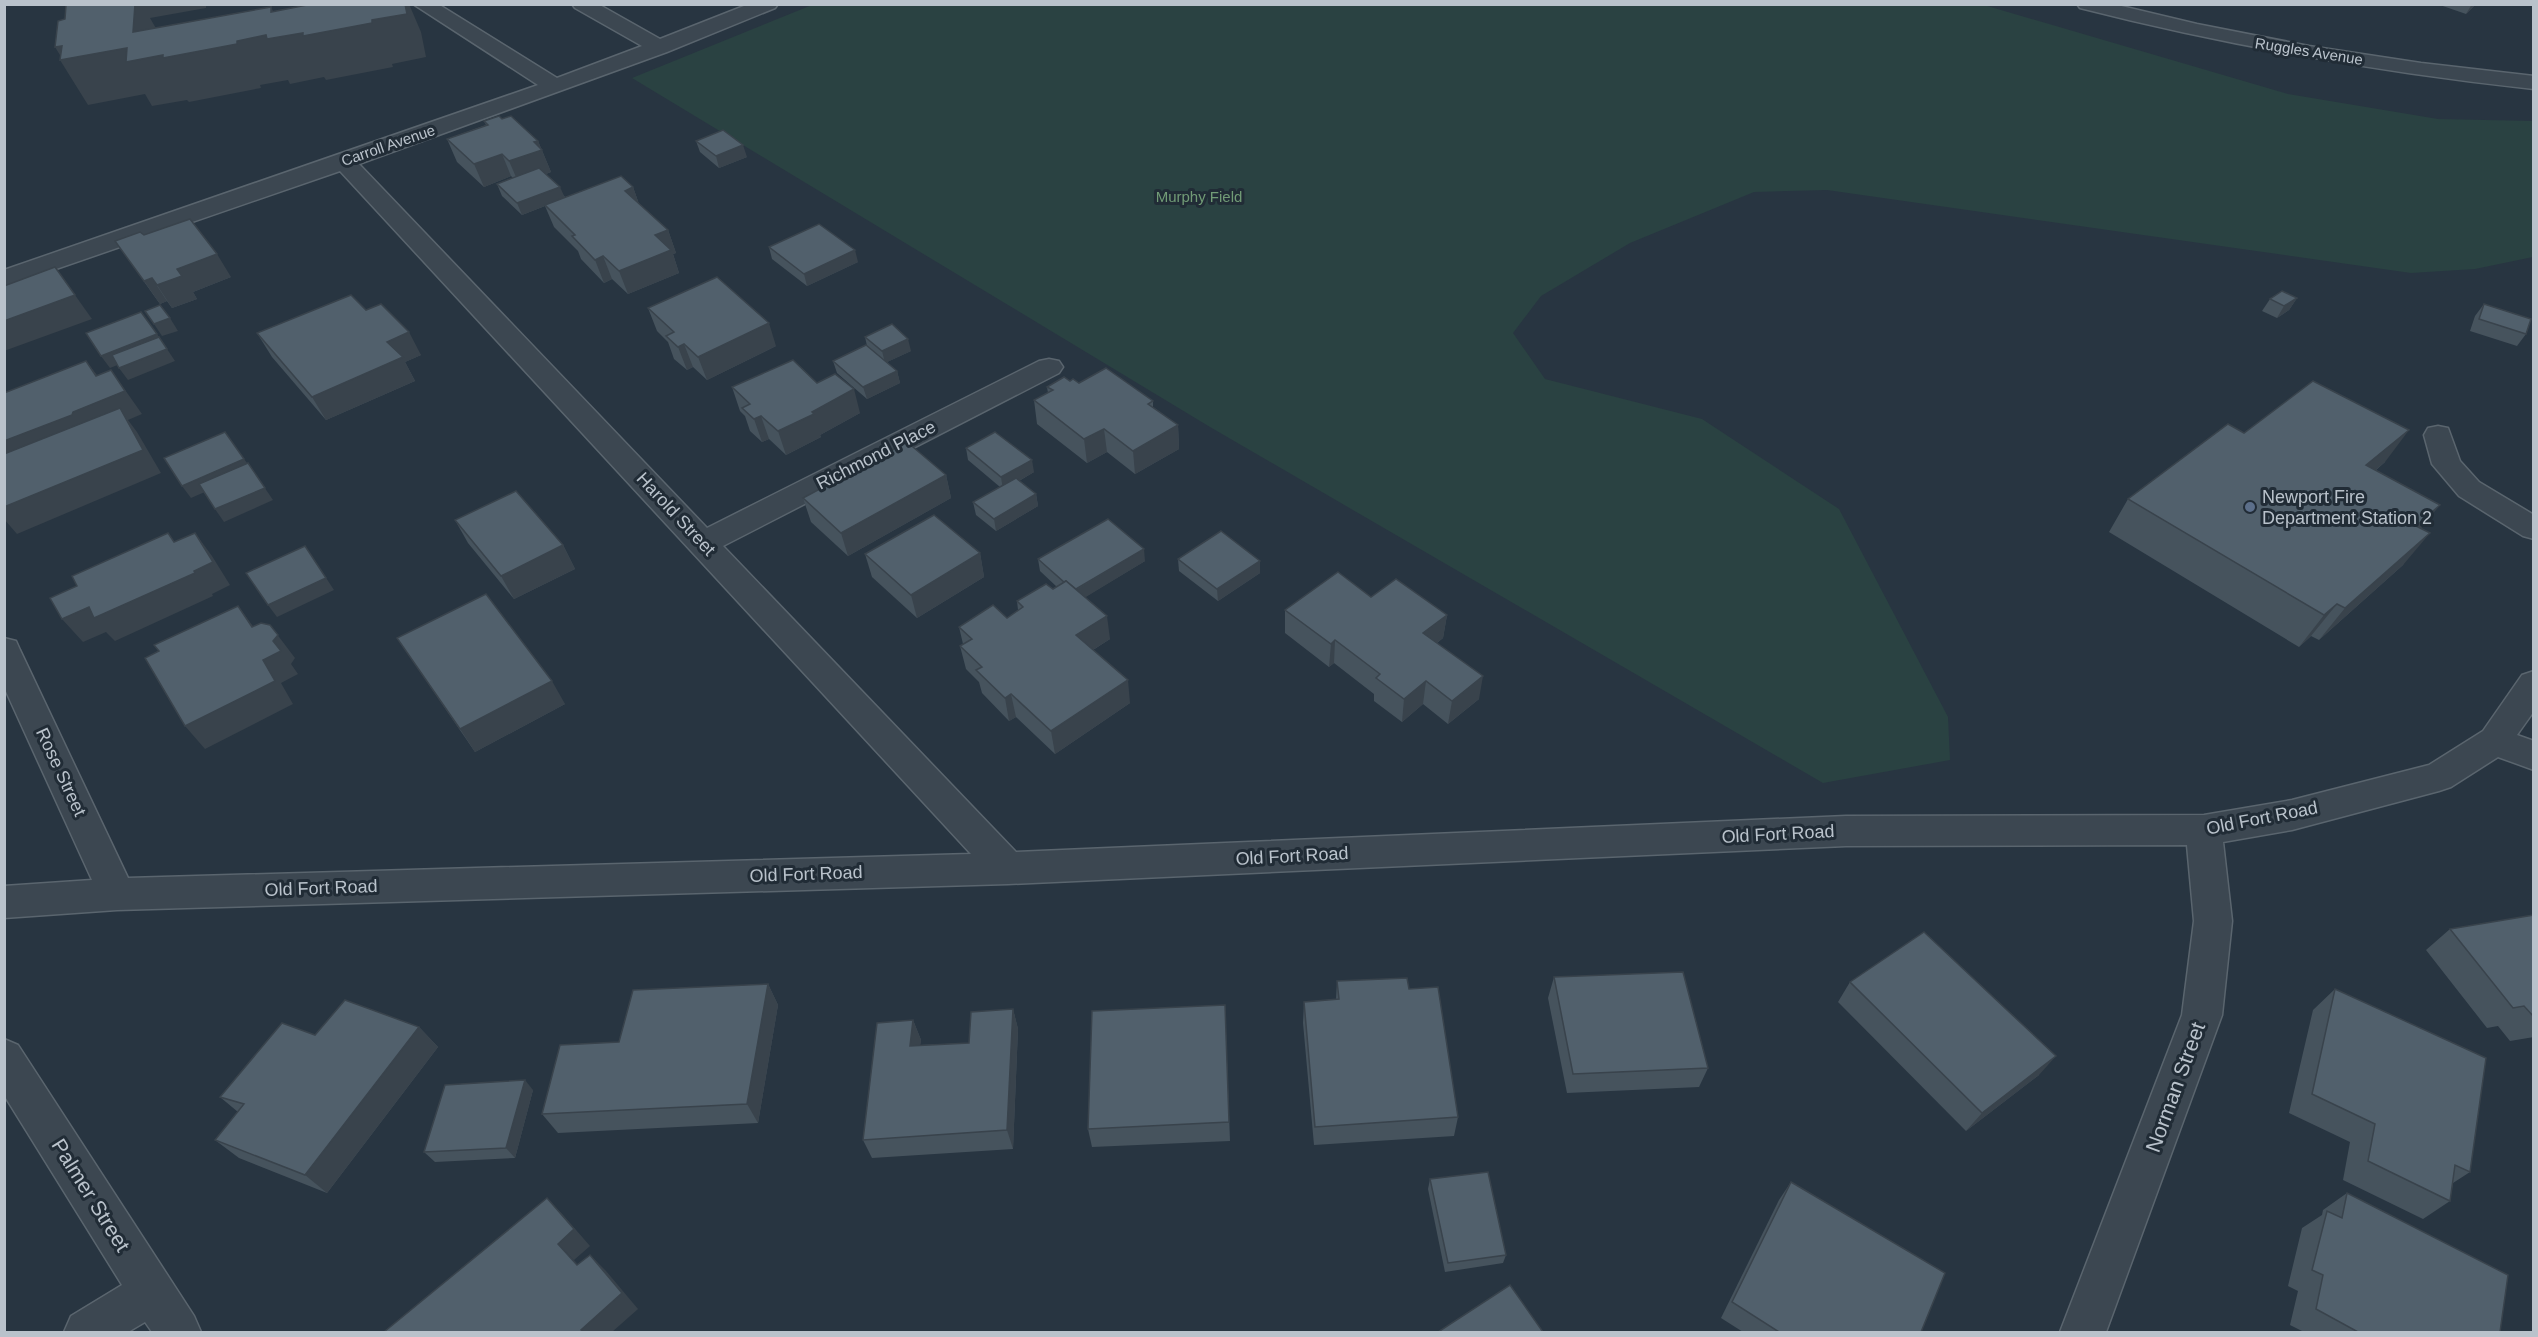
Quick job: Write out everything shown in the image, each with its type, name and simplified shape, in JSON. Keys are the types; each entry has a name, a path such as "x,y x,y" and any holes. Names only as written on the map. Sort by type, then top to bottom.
{"street":[{"path":"423,4 555,86"},
{"path":"582,4 660,48"},
{"name":"Carroll Avenue","path":"4,279 555,86 660,48 768,4"},
{"name":"Ruggles Avenue","path":"2087,4 2189,30 2292,50 2534,82"},
{"name":"Harold Street","path":"343,161 1008,868"},
{"name":"Richmond Place","path":"703,543 1049,367"},
{"path":"2438,435 2447,464 2469,489 2534,529"},
{"name":"Rose Street","path":"4,650 117,894"},
{"name":"Old Fort Road","path":"4,902 117,894 1008,868 1845,831 2204,830 2292,815 2439,777 2495,741 2534,684"},
{"path":"2495,741 2534,756"},
{"name":"Norman Street","path":"2083,1332 2202,1015 2213,921 2204,830"},
{"name":"Palmer Street","path":"4,1058 178,1332"},
{"path":"87,1332 152,1292"}],"green space":[{"name":"Murphy Field","path":"812,5 1984,5 2288,94 2438,119 2533,121 2533,257 2475,269 2411,273 1827,190 1754,192 1630,243 1541,296 1513,333 1545,379 1702,419 1839,509 1948,717 1950,760 1823,783 1210,427 632,78"}],"building":[{"path":"135,4 133,32 271,7 271,12 312,4 405,4 407,14 303,36 303,33 267,39 266,35 237,41 237,44 163,58 163,55 126,62 127,48 60,60 62,46 55,47 58,21 65,19 66,5"},
{"path":"499,116 502,119 511,116 538,141 534,142 542,150 509,161 502,154 474,164 447,139 488,125 484,121"},
{"path":"723,130 743,145 716,156 696,141"},
{"path":"539,168 560,187 517,203 497,184"},
{"path":"621,176 633,187 625,191 668,230 655,235 671,250 619,271 603,256 595,260 572,236 575,235 545,205"},
{"path":"190,219 217,254 177,269 182,276 157,285 152,278 144,281 115,241 140,232 144,235"},
{"path":"819,224 855,250 804,274 769,247"},
{"path":"55,267 75,295 4,321 4,286"},
{"path":"717,277 769,323 698,357 684,344 678,347 666,336 674,332 648,308"},
{"path":"2282,291 2297,298 2284,306 2270,299"},
{"path":"351,295 366,310 381,304 409,332 387,342 403,357 312,397 257,333"},
{"path":"2484,304 2531,319 2526,334 2479,319"},
{"path":"160,305 170,318 154,324 145,311"},
{"path":"141,312 157,334 101,356 86,333"},
{"path":"892,324 908,339 882,351 865,337"},
{"path":"159,337 167,349 119,368 112,355"},
{"path":"866,345 897,371 863,387 833,361"},
{"path":"793,360 817,383 835,374 854,389 812,412 814,414 778,431 761,416 754,419 742,408 750,404 732,387"},
{"path":"86,361 96,376 111,370 125,391 73,412 72,415 4,441 4,393"},
{"path":"1106,368 1153,401 1148,404 1178,425 1133,451 1104,429 1084,439 1034,400 1053,390 1047,387 1064,377 1079,383"},
{"path":"2313,381 2409,430 2366,465 2440,505 2416,526 2430,533 2345,608 2337,604 2324,615 2128,499 2228,424 2244,433"},
{"path":"120,408 143,450 4,507 4,454"},
{"path":"225,432 244,459 182,486 164,458"},
{"path":"995,432 1032,460 1001,477 966,448"},
{"path":"907,442 946,475 841,533 803,498"},
{"path":"248,463 265,488 215,509 199,484"},
{"path":"1016,478 1036,494 994,519 973,502"},
{"path":"516,491 563,545 501,576 455,520"},
{"path":"934,515 980,553 911,595 865,554"},
{"path":"1108,519 1144,549 1076,589 1066,581 1064,582 1038,559"},
{"path":"1221,531 1260,561 1217,589 1178,559"},
{"path":"168,533 174,542 195,533 213,562 194,571 195,573 94,618 89,607 62,619 50,598 77,586 72,576"},
{"path":"305,546 326,578 268,605 246,573"},
{"path":"1338,572 1371,597 1396,579 1447,615 1423,633 1483,676 1452,701 1426,681 1404,699 1376,678 1380,674 1335,640 1331,644 1285,610"},
{"path":"1066,581 1107,616 1076,635 1128,680 1051,731 1011,694 1005,698 976,670 982,667 960,646 972,639 959,627 993,605 1007,618 1023,607 1017,601 1046,584 1053,589"},
{"path":"486,594 552,681 460,729 397,638"},
{"path":"238,606 252,627 261,623 270,625 278,635 273,641 281,651 263,660 275,681 185,726 145,658 159,651 154,645"},
{"path":"2534,915 2534,1017 2524,1006 2513,1008 2450,929"},
{"path":"1924,932 2056,1056 1982,1113 1850,982"},
{"path":"1683,972 1708,1068 1573,1074 1554,977"},
{"path":"1407,978 1409,989 1438,987 1458,1117 1315,1127 1304,1002 1339,999 1337,981"},
{"path":"768,984 747,1104 542,1114 560,1045 619,1042 633,990"},
{"path":"2335,989 2486,1058 2470,1172 2455,1165 2450,1201 2368,1161 2375,1124 2312,1094"},
{"path":"345,1000 419,1027 305,1175 215,1140 244,1104 220,1097 282,1023 315,1035"},
{"path":"1225,1005 1229,1122 1088,1129 1092,1011"},
{"path":"1013,1009 1007,1130 863,1140 877,1023 913,1020 910,1046 969,1043 971,1012"},
{"path":"525,1080 506,1148 424,1152 445,1085"},
{"path":"1488,1172 1506,1255 1448,1263 1430,1179"},
{"path":"1791,1182 1945,1273 1921,1332 1779,1332 1732,1302"},
{"path":"2347,1193 2508,1275 2500,1332 2358,1332 2316,1309 2323,1275 2312,1270 2327,1211 2342,1218"},
{"path":"547,1198 574,1229 558,1244 577,1265 590,1255 622,1293 581,1330 584,1332 384,1332"},
{"path":"1510,1285 1543,1332 1438,1332"}],"place":[{"name":"Newport Fire Department Station 2","path":"2250,507"}]}
